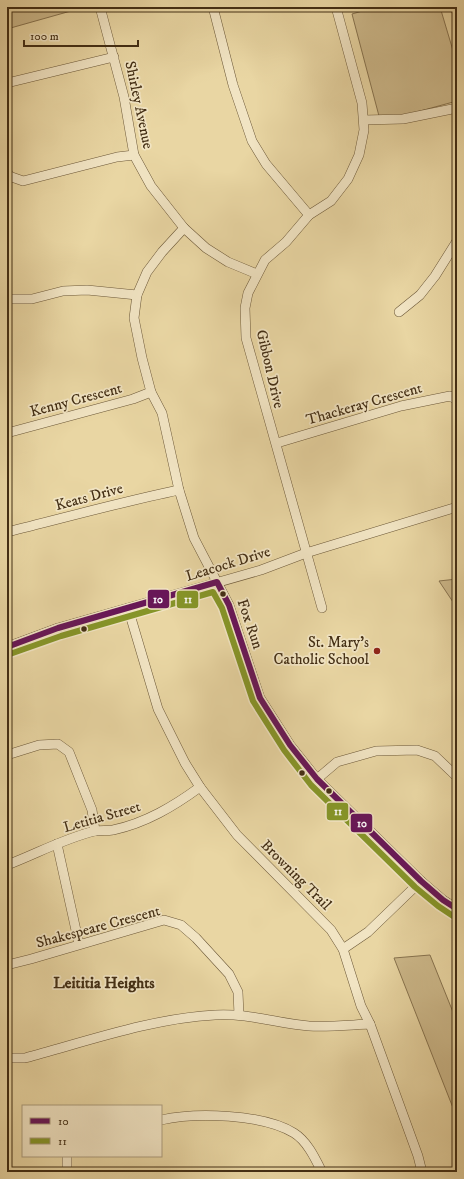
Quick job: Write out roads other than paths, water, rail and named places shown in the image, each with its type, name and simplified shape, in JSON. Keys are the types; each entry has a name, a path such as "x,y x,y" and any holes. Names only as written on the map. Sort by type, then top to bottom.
{"street":[{"name":"Shirley Avenue","path":"100,7 124,97 134,155 151,186 184,228 206,248 228,262 257,274"},
{"path":"213,7 233,85 252,141 266,164 309,215"},
{"name":"Gibbon Drive","path":"322,608 277,443 268,419 246,338 245,308 248,293 265,260 286,242 309,215 331,202 348,179 359,155 364,130 362,103 336,7"},
{"path":"456,7 457,13"},
{"path":"7,82 114,57"},
{"path":"364,120 403,119 457,108"},
{"path":"7,171 9,176 23,181 117,157 134,155"},
{"name":"Fox Run","path":"184,228 162,252 147,272 137,295 134,318 151,392 162,413 179,490 194,538 229,605 260,698 290,745 317,779 421,882 443,900 457,909"},
{"path":"399,312 420,295 435,276 457,241"},
{"path":"7,299 32,299 63,291 87,290 137,295"},
{"name":"Kenny Crescent","path":"7,433 133,399 151,392"},
{"name":"Thackeray Crescent","path":"277,443 402,406 450,396 457,400"},
{"name":"Keats Drive","path":"7,532 87,513 122,502 179,490"},
{"name":"Leacock Drive","path":"7,646 58,628 261,570 306,553 457,507"},
{"name":"Browning Trail","path":"128,608 158,709 185,763 200,787 237,835 331,930 344,949 361,1006 370,1024 418,1156 422,1172"},
{"path":"7,755 39,745 58,744 69,752 92,810 95,831"},
{"path":"317,779 337,762 376,751 417,750 435,756 457,777"},
{"name":"Letitia Street","path":"7,866 57,844 95,831 114,830 154,816 173,807 200,787"},
{"path":"57,844 79,944"},
{"path":"344,949 368,932 421,882"},
{"name":"Shakespeare Crescent","path":"7,964 31,959 164,920 181,925 196,938 229,974 238,992 239,1015"},
{"path":"7,1058 25,1058 153,1024 214,1015 239,1015 308,1026 332,1027 370,1024"},
{"path":"162,1120 176,1116 226,1116 273,1123 295,1133 312,1151 322,1172"},
{"path":"67,1157 67,1172"}],"place":[{"name":"St. Mary's Catholic School","path":"377,651"}],"district":[{"name":"Leititia Heights","path":"104,983"}]}
